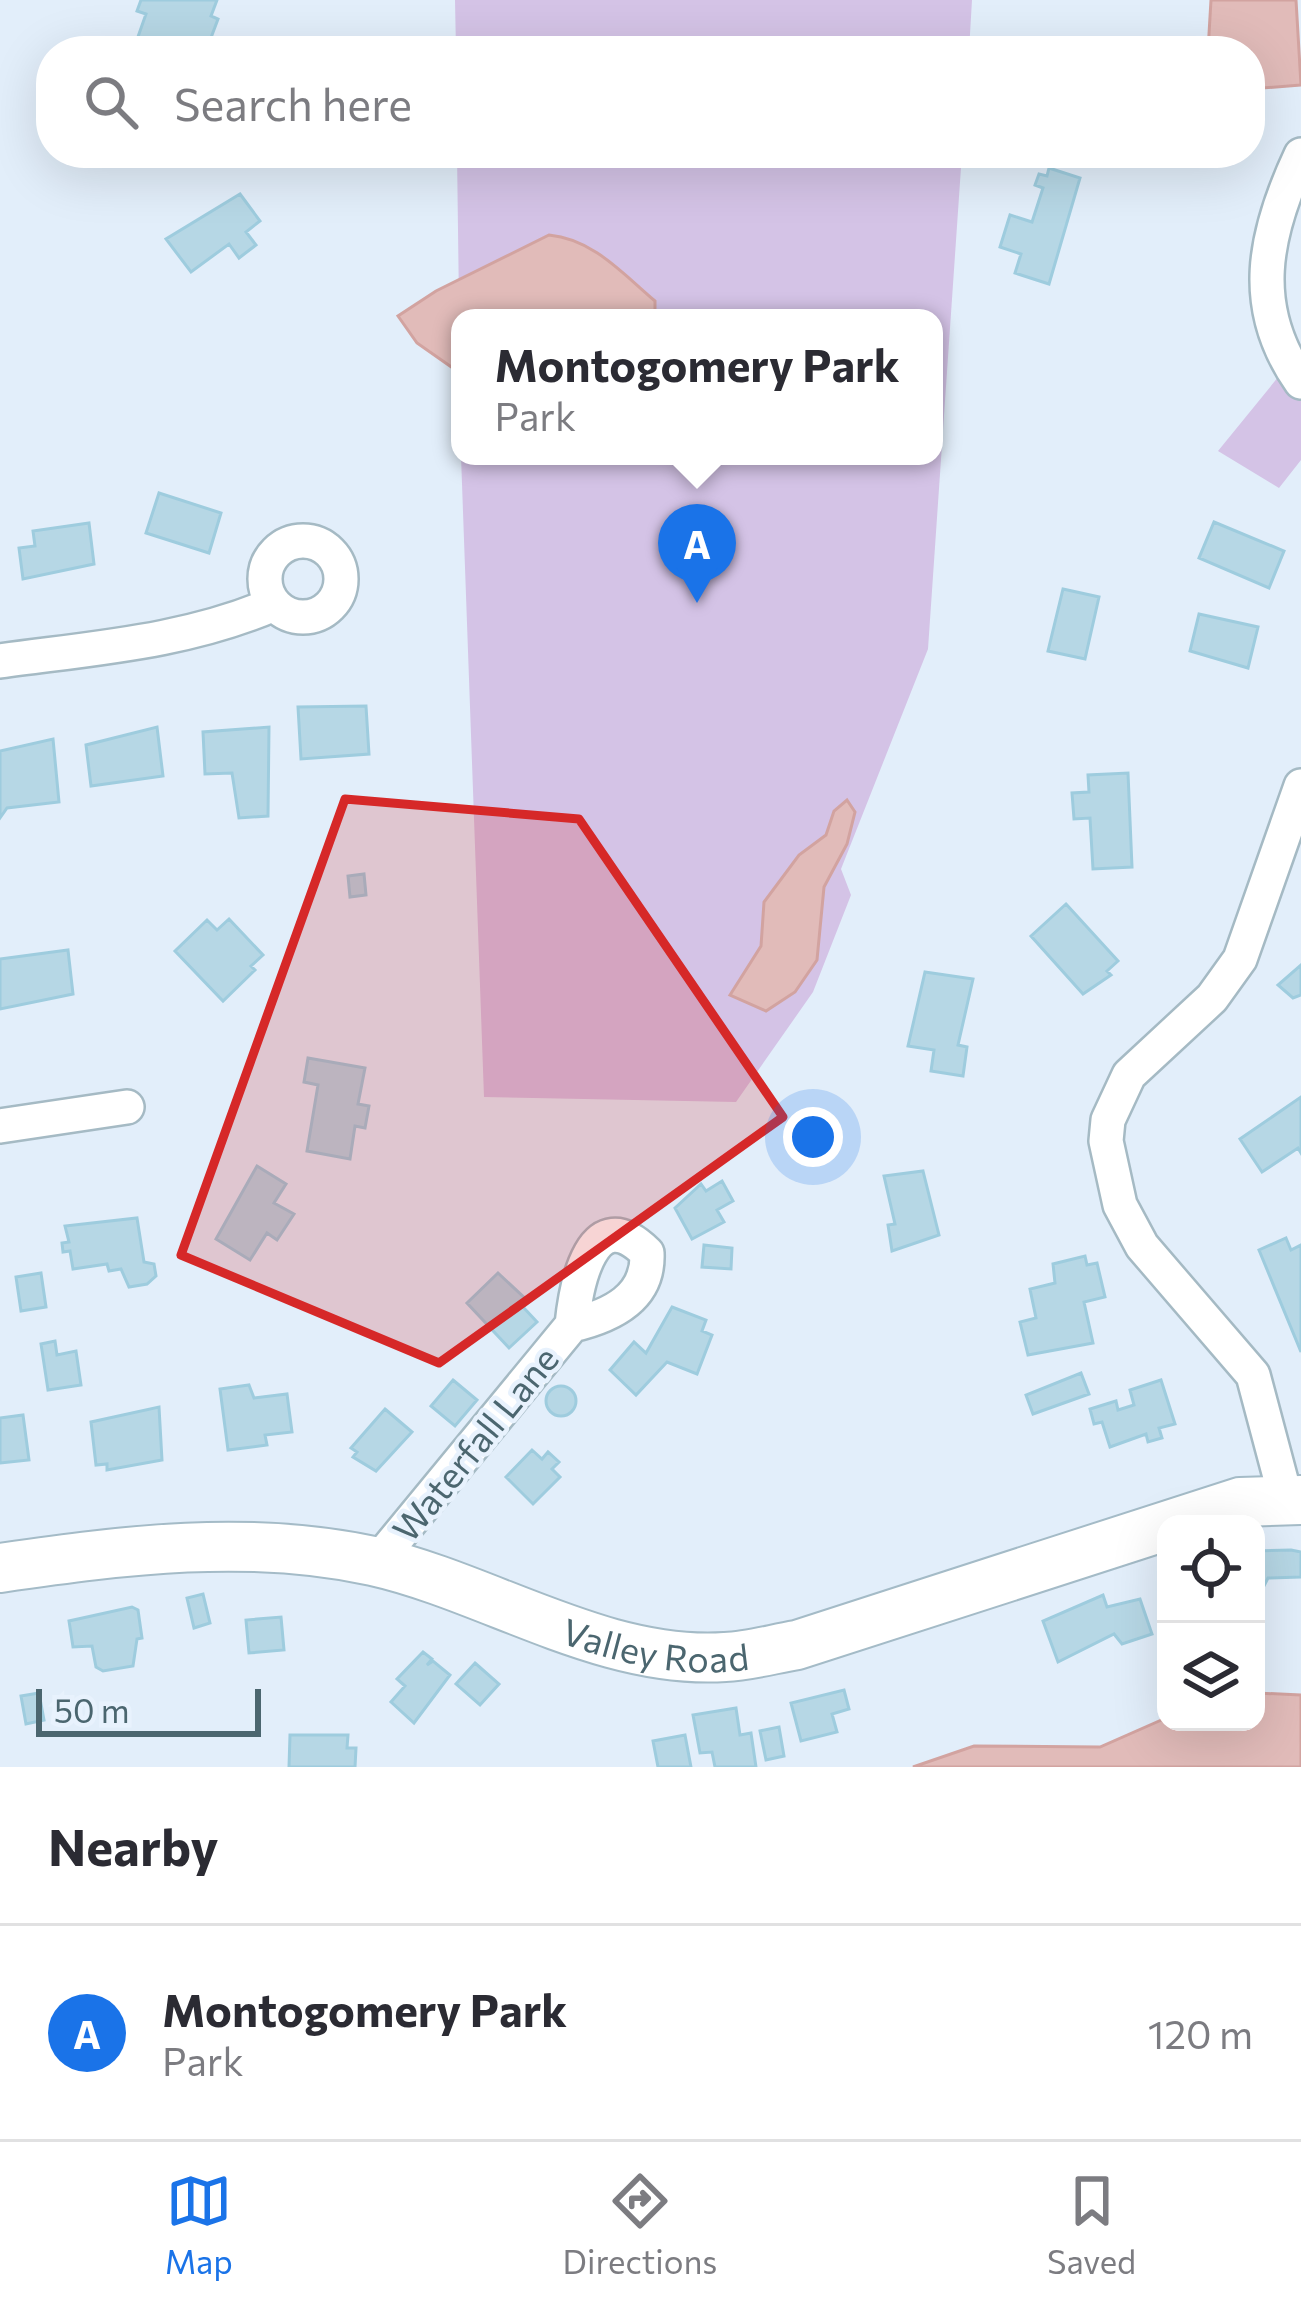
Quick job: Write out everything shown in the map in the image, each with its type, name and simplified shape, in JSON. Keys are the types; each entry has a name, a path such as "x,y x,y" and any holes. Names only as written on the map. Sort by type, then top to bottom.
{"main road":[{"name":"Valley Road","path":"0,1568 190,1546 307,1550 377,1562 595,1638 723,1658 797,1645 1240,1502 1293,1500"}],"street":[{"path":"1301,155 1272,226 1264,286 1276,341 1301,382"},
{"path":"0,661 172,638 220,627 274,604"},
{"path":"1293,1500 1253,1375 1142,1246 1120,1205 1106,1141 1108,1120 1130,1075 1212,998 1240,958 1297,805"},
{"path":"0,1126 127,1107"},
{"name":"Waterfall Lane","path":"377,1562 572,1325"}],"highlighted area":[{"path":"345,799 579,819 783,1117 439,1363 181,1255"}],"shaded area":[{"path":"455,0 972,0 970,36 456,36"},
{"path":"1211,0 1296,0 1301,85 1265,88 1265,36 1209,36"},
{"path":"457,168 961,168 943,430 943,309 459,309"},
{"path":"549,235 580,243 606,259 655,301 655,309 451,309 451,367 417,343 398,316 436,291"},
{"path":"1301,349 1301,460 1279,488 1218,451"},
{"path":"461,465 941,465 928,649 841,869 851,895 813,992 736,1102 484,1097"},
{"path":"847,800 855,812 847,844 824,887 817,960 795,992 766,1011 730,995 761,946 764,902 799,855 826,835 834,811"},
{"path":"1265,1693 1301,1695 1301,1767 913,1767 974,1746 1100,1747 1157,1722 1157,1731 1265,1731"}],"building":[{"path":"141,0 217,0 211,16 218,19 212,36 138,36 146,14 137,11"},
{"path":"1049,168 1080,178 1049,284 1015,273 1021,254 1000,247 1010,215 1032,222 1043,188 1035,185 1039,174 1047,176"},
{"path":"240,194 260,221 246,232 256,245 239,258 229,244 191,272 166,239"},
{"path":"159,493 221,513 209,553 146,533"},
{"path":"1214,522 1284,551 1269,588 1199,558"},
{"path":"89,523 94,564 23,579 19,548 35,546 33,531"},
{"path":"1063,589 1099,597 1085,659 1048,651"},
{"path":"1199,614 1258,627 1248,668 1190,651"},
{"path":"366,706 369,754 301,759 298,707"},
{"path":"157,727 163,776 91,786 86,745"},
{"path":"269,727 268,816 239,818 232,773 205,774 203,732"},
{"path":"53,739 59,802 7,808 0,818 0,751"},
{"path":"1128,773 1132,867 1093,869 1090,818 1074,819 1072,793 1089,792 1088,775"},
{"path":"364,874 366,895 350,897 348,876"},
{"path":"1066,904 1118,961 1107,971 1111,975 1083,994 1031,936"},
{"path":"229,919 263,955 251,966 255,970 223,1001 175,951 207,920 217,930"},
{"path":"68,950 73,994 0,1009 0,959"},
{"path":"1301,965 1301,995 1293,998 1278,985"},
{"path":"925,972 973,979 958,1045 967,1047 963,1076 931,1071 934,1050 908,1046"},
{"path":"308,1058 365,1068 358,1104 369,1106 365,1128 355,1126 350,1159 307,1151 318,1085 304,1082"},
{"path":"1301,1097 1301,1153 1298,1148 1262,1172 1240,1139"},
{"path":"257,1166 286,1184 274,1203 294,1214 277,1240 267,1233 250,1260 216,1239"},
{"path":"923,1171 939,1235 892,1251 888,1225 895,1224 884,1176"},
{"path":"722,1181 733,1201 717,1210 724,1222 692,1239 675,1208 701,1184 706,1191"},
{"path":"137,1218 144,1262 154,1264 156,1276 147,1284 129,1287 121,1269 109,1271 107,1264 73,1269 70,1251 63,1252 62,1243 69,1242 65,1226"},
{"path":"1286,1238 1291,1250 1301,1245 1301,1352 1259,1250"},
{"path":"704,1245 732,1248 731,1269 702,1267"},
{"path":"1085,1256 1087,1265 1097,1263 1105,1297 1084,1302 1093,1343 1028,1355 1020,1322 1036,1318 1030,1289 1055,1283 1053,1264"},
{"path":"41,1273 46,1307 21,1311 16,1277"},
{"path":"498,1273 529,1302 523,1307 537,1322 509,1348 467,1303"},
{"path":"672,1307 706,1320 702,1331 712,1335 697,1374 667,1362 636,1395 610,1370 634,1342 646,1353"},
{"path":"55,1341 57,1355 76,1351 81,1385 48,1390 41,1344"},
{"path":"1081,1373 1089,1394 1033,1414 1026,1395"},
{"path":"453,1380 477,1400 455,1426 431,1406"},
{"path":"1161,1380 1175,1424 1159,1428 1162,1438 1148,1442 1146,1434 1110,1447 1102,1422 1094,1424 1090,1409 1116,1401 1118,1410 1134,1405 1130,1390"},
{"path":"249,1385 254,1398 287,1394 292,1432 265,1435 267,1445 228,1450 220,1389"},
{"path":"561,1386 572,1390 576,1401 572,1412 561,1416 550,1412 546,1401 550,1390"},
{"path":"159,1407 162,1460 107,1470 107,1464 96,1465 91,1422"},
{"path":"385,1409 412,1432 376,1471 353,1457 357,1452 351,1448"},
{"path":"23,1415 29,1460 0,1463 0,1418"},
{"path":"532,1450 542,1459 548,1452 559,1462 552,1469 560,1477 533,1504 506,1477"},
{"path":"1265,1551 1301,1552 1301,1577 1268,1578 1265,1584"},
{"path":"203,1594 210,1623 194,1628 187,1598"},
{"path":"1103,1595 1107,1607 1140,1599 1152,1634 1122,1644 1114,1634 1058,1662 1043,1621"},
{"path":"132,1607 138,1610 142,1638 137,1639 133,1666 103,1671 96,1667 92,1646 73,1647 69,1621"},
{"path":"281,1617 284,1650 249,1653 246,1620"},
{"path":"423,1652 432,1659 427,1665 433,1661 450,1675 414,1723 391,1702 405,1686 397,1679"},
{"path":"475,1663 499,1684 480,1705 456,1684"},
{"path":"844,1690 849,1709 832,1714 837,1732 801,1741 791,1703"},
{"path":"39,1693 44,1720 26,1724 21,1696"},
{"path":"736,1708 740,1735 751,1733 756,1767 715,1767 712,1752 700,1753 693,1715"},
{"path":"779,1727 784,1756 766,1760 760,1731"},
{"path":"290,1735 348,1735 347,1748 356,1748 355,1767 289,1767"},
{"path":"685,1735 691,1767 658,1767 653,1741"}],"place":[{"name":"Montogomery Park","path":"697,603"}]}
